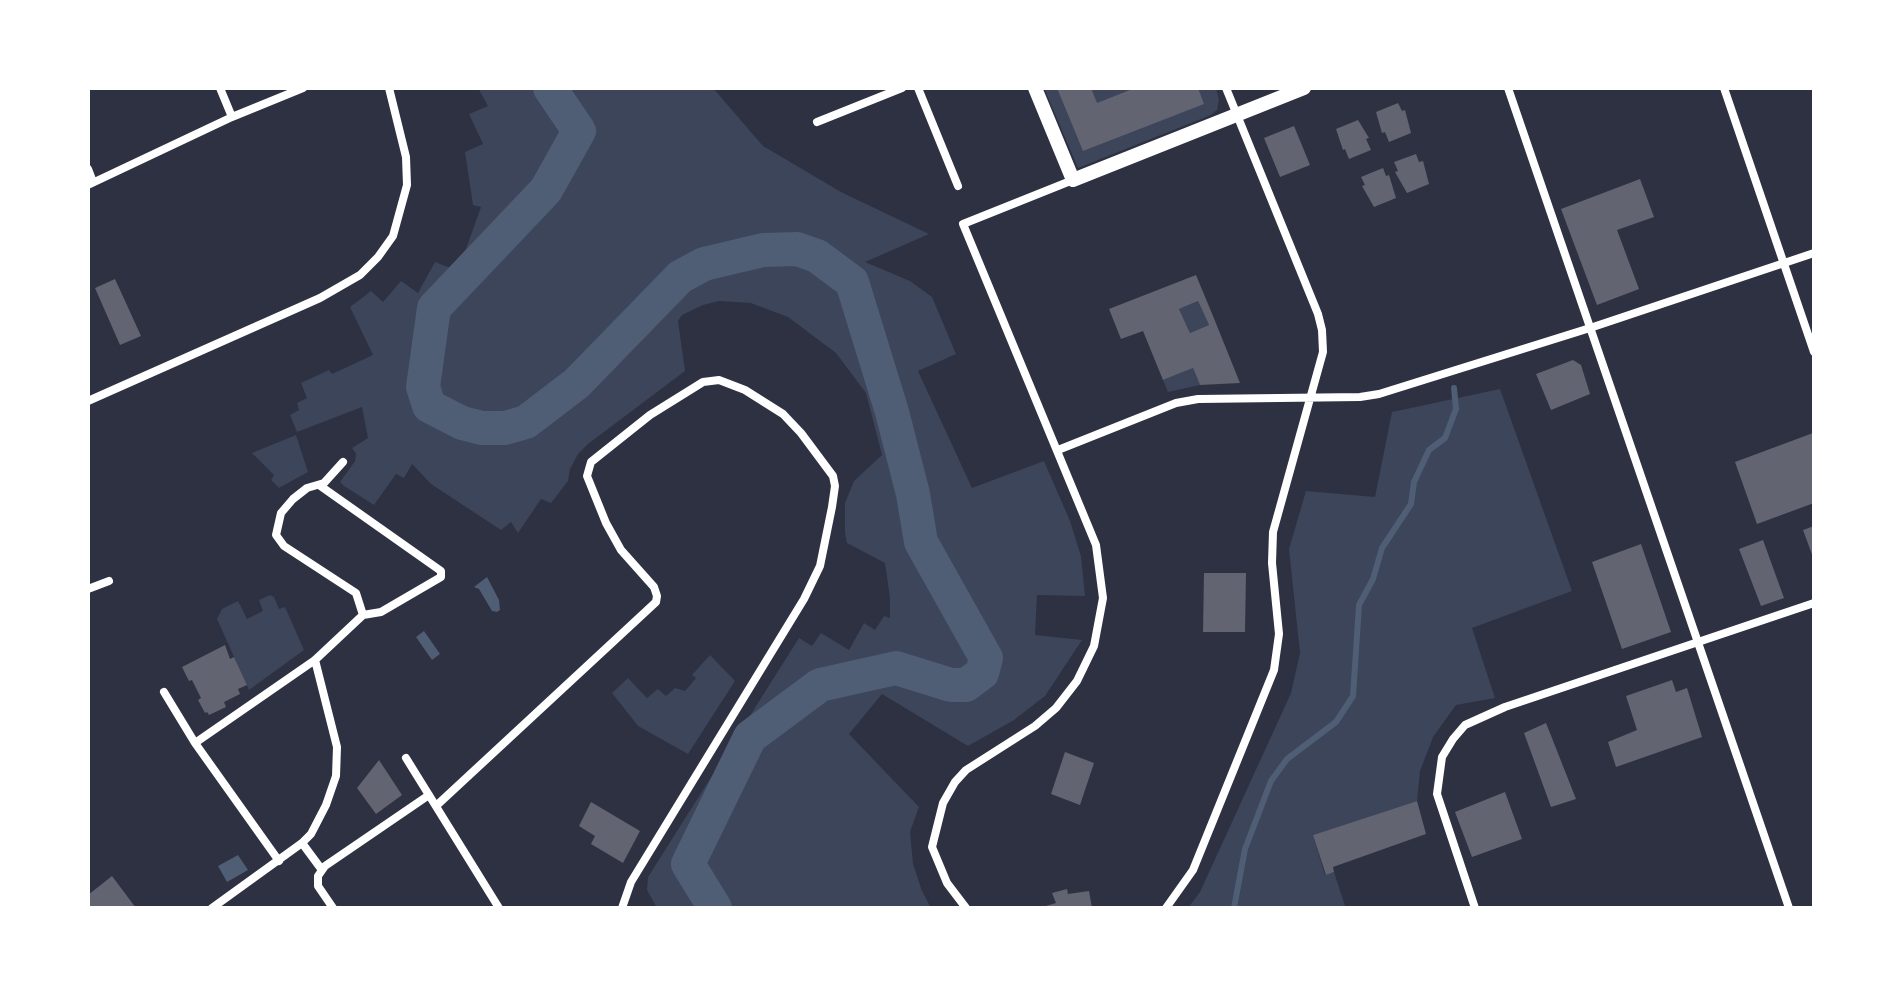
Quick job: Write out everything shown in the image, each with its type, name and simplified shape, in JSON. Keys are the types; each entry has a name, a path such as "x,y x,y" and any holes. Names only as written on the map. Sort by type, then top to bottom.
{"street":[{"path":"220,88 232,117"},
{"path":"88,169 91,184 232,117 303,88"},
{"path":"88,401 320,298 360,275 378,257 393,236 407,185 406,157 389,88"},
{"path":"817,122 902,88"},
{"path":"918,88 958,186"},
{"path":"1035,88 1073,180"},
{"path":"1166,908 1193,870 1274,670 1279,634 1272,563 1273,532 1323,352 1322,330 1226,88"},
{"path":"966,908 947,883 932,847 943,803 955,782 978,761 1035,726 1056,708 1077,681 1094,646 1103,598 1096,545 963,224 1304,88"},
{"path":"1508,88 1789,908"},
{"path":"1724,88 1814,352"},
{"path":"1058,450 1187,401 1379,394 1814,253"},
{"path":"436,806 656,602 654,587 616,543 587,476 591,462 682,393 703,382 719,380 735,385 783,414 833,476 832,507 820,566 814,581 631,882 622,908"},
{"path":"343,462 328,480 307,488 293,499 281,513 276,535 284,546 356,593 363,615"},
{"path":"195,743 315,660 363,615 381,612 441,577 441,571 319,485"},
{"path":"88,589 109,581"},
{"path":"1475,908 1437,794 1442,757 1465,725 1483,716 1814,603"},
{"path":"212,908 302,843 311,834 326,805 338,760 334,731 315,660"},
{"path":"164,692 195,743 279,861"},
{"path":"406,758 499,908"},
{"path":"333,908 318,886 318,876 325,866 429,795"},
{"path":"302,843 322,870"}],"shaded area":[{"path":"478,88 713,88 763,146 841,192 929,234 865,262 910,281 932,297 956,354 918,371 972,488 1044,461 1070,521 1081,556 1085,596 1037,595 1035,635 1082,640 1045,696 1014,720 968,746 882,694 849,734 919,807 910,832 913,864 931,908 657,908 647,890 648,877 799,638 812,646 821,633 849,650 864,623 875,630 884,616 890,618 885,563 847,543 845,503 854,481 882,455 866,393 836,353 788,317 751,303 719,301 682,315 678,321 685,371 588,444 578,454 568,481 551,503 541,499 518,533 511,522 501,530 431,484 412,464 404,478 396,474 374,505 344,486 340,482 355,461 356,454 352,448 368,438 362,407 297,432 290,415 299,410 297,403 307,398 301,383 329,370 332,374 373,355 350,307 371,291 383,302 401,281 418,293 435,262 458,271 481,207 473,205 465,152 483,144 469,114 488,106"},
{"path":"1044,88 1216,88 1219,100 1217,110 1211,115 1078,168"},
{"path":"1198,301 1209,325 1190,333 1179,309"},
{"path":"1193,368 1200,385 1168,392 1163,380"},
{"path":"1500,389 1572,591 1472,628 1495,698 1456,705 1433,737 1420,771 1417,801 1313,835 1325,875 1334,872 1345,906 1188,908 1200,892 1291,693 1300,653 1289,549 1306,491 1375,497 1392,412"},
{"path":"296,435 308,472 279,488 271,480 274,475 252,453"},
{"path":"487,577 499,600 500,610 497,612 492,611 479,589 474,587"},
{"path":"270,595 279,609 285,607 304,650 249,690 217,619 222,609 238,601 247,619 263,611 259,600"},
{"path":"424,631 440,654 432,660 416,637"},
{"path":"710,655 735,681 688,754 638,726 612,693 628,678 647,698 658,689 666,696 675,688 685,691 696,678 692,675"},
{"path":"238,855 248,870 227,882 218,866"}],"building":[{"path":"1057,88 1091,88 1097,103 1135,88 1198,88 1204,104 1083,151"},
{"path":"1398,103 1402,111 1405,110 1411,133 1389,142 1385,132 1382,133 1376,112"},
{"path":"1358,120 1369,138 1366,139 1371,150 1349,159 1336,129"},
{"path":"1294,126 1310,165 1280,177 1264,138"},
{"path":"1416,154 1419,162 1423,161 1429,184 1407,193 1395,172 1398,171 1394,162"},
{"path":"1383,168 1386,176 1389,175 1396,198 1374,207 1362,186 1365,185 1361,177"},
{"path":"1640,179 1654,217 1617,230 1639,289 1597,305 1561,209"},
{"path":"1196,275 1240,383 1200,385 1193,368 1163,380 1143,331 1121,339 1109,309","holes":["1198,301 1209,325 1190,333 1179,309"]},
{"path":"115,279 141,336 120,345 95,288"},
{"path":"1573,360 1581,365 1590,394 1551,410 1536,374"},
{"path":"1813,433 1814,503 1757,524 1735,462"},
{"path":"1814,526 1814,560 1803,530"},
{"path":"1763,540 1784,598 1761,606 1739,549"},
{"path":"1641,544 1671,632 1622,649 1592,562"},
{"path":"1204,573 1246,573 1245,632 1203,632"},
{"path":"225,645 247,685 238,689 240,694 224,702 226,707 209,715 205,713 192,680 189,681 182,667"},
{"path":"1672,680 1676,692 1687,688 1702,737 1616,767 1608,742 1637,730 1626,696"},
{"path":"1546,723 1576,799 1551,807 1524,733"},
{"path":"1065,752 1094,763 1080,805 1051,794"},
{"path":"379,760 402,795 376,814 357,788"},
{"path":"1505,792 1522,839 1472,857 1455,812"},
{"path":"1417,801 1426,834 1333,867 1334,872 1326,875 1313,835"},
{"path":"591,802 640,831 623,863 591,844 595,836 579,826"},
{"path":"112,876 136,908 88,908 88,895"},
{"path":"1067,889 1068,894 1089,891 1092,908 1039,908 1056,903 1052,893"}],"waterway":[{"path":"550,88 579,131 546,190 434,308 423,387 429,406 462,423 482,428 505,428 526,422 577,383 680,277 704,264 763,250 797,249 817,256 852,282 892,412 913,494 921,542 986,658 982,673 966,685 951,685 896,668 820,685 750,737 688,864 715,908"},
{"path":"1234,908 1245,849 1271,781 1287,759 1336,722 1353,696 1359,605 1373,579 1382,548 1411,504 1414,482 1429,450 1445,438 1456,409 1454,388"}]}
